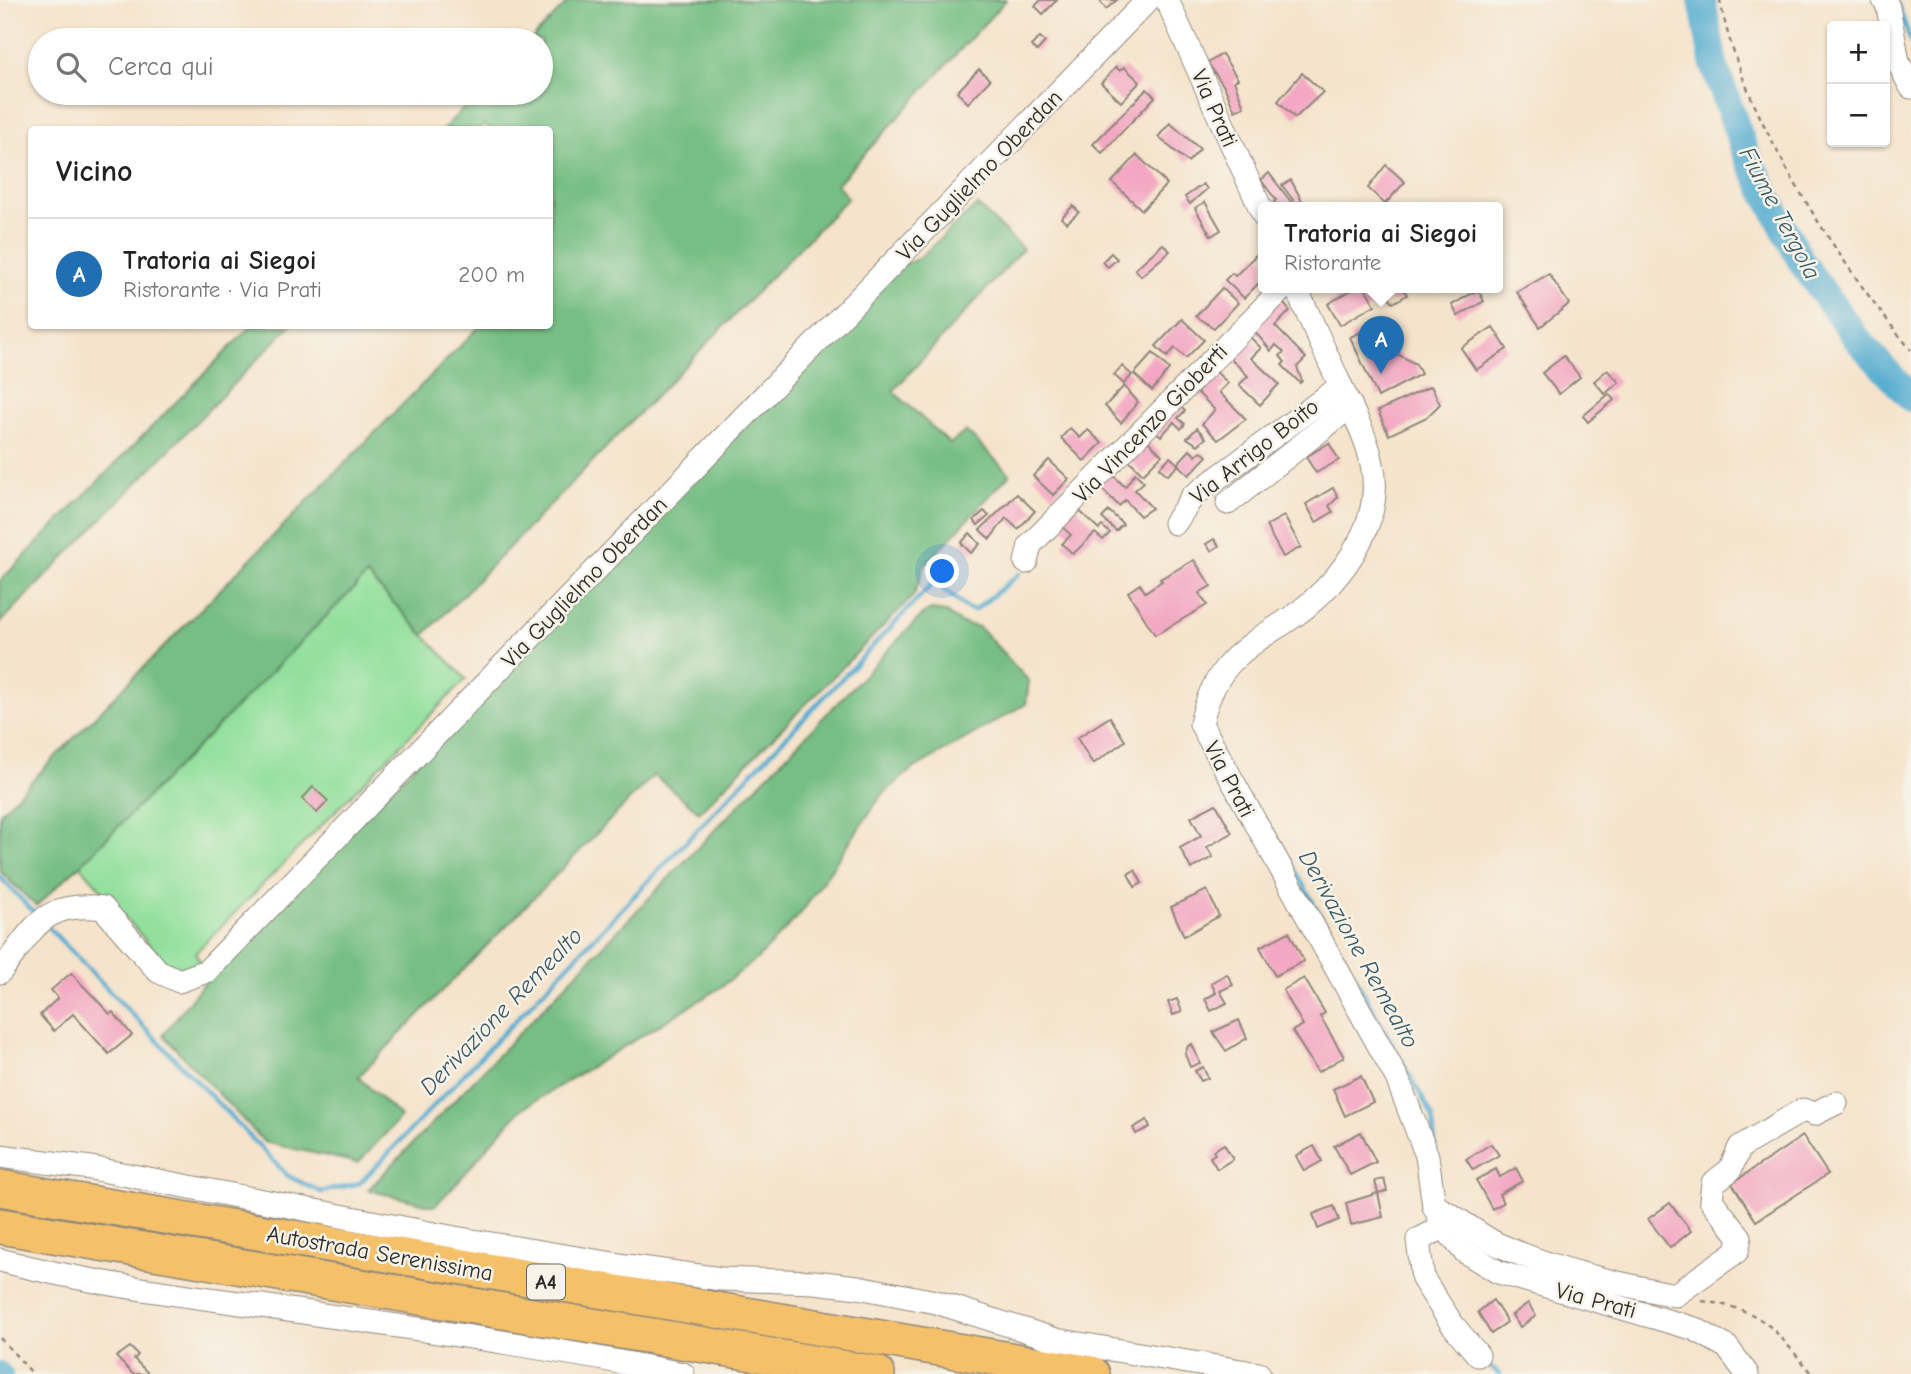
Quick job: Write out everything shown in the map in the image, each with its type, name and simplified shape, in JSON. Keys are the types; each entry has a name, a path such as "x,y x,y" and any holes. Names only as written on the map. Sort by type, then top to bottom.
{"highway":[{"name":"Autostrada Serenissima","path":"0,1188 1092,1374"},
{"name":"Autostrada Serenissima","path":"0,1226 877,1374"}],"street":[{"name":"Via Guglielmo Oberdan","path":"0,972 32,931 56,909 78,905 103,908 159,971 179,981 207,971 1148,0"},
{"name":"Via Prati","path":"1167,0 1258,203"},
{"path":"1884,0 1888,7 1898,62 1911,87"},
{"name":"Via Vincenzo Gioberti","path":"1026,562 1030,545 1278,293"},
{"name":"Via Prati","path":"1298,293 1346,396 1373,464 1375,485 1362,534 1332,585 1309,606 1245,647 1224,667 1207,696 1201,724 1397,1078 1427,1156 1439,1217 1464,1251 1498,1272 1695,1329 1727,1347 1747,1374"},
{"path":"1228,503 1346,396"},
{"name":"Via Arrigo Boito","path":"1174,523 1193,496 1346,396"},
{"path":"1478,1355 1451,1324 1423,1279 1418,1240 1439,1217 1451,1214 1494,1243 1544,1265 1675,1296 1737,1251 1740,1237 1711,1200 1710,1191 1713,1183 1730,1170 1740,1147 1803,1110 1814,1114 1836,1103"},
{"path":"0,1156 91,1168 442,1235 625,1266 805,1287 858,1287 936,1301 1056,1340 1259,1374"},
{"path":"0,1260 121,1285 433,1331 683,1374"}],"path":[{"path":"1720,0 1725,27 1764,123 1828,240 1911,350"},
{"path":"1675,1296 1738,1306 1766,1321 1812,1374"},
{"path":"0,1338 33,1374"}],"green space":[{"path":"570,0 1006,0 837,184 848,198 424,635 367,575 80,865 36,906 0,871 0,813 477,329 553,329 553,126 446,126 467,105 553,105 553,28 543,28"},
{"path":"977,205 1023,249 893,391 950,444 966,431 1010,474 924,566 914,595 699,812 654,775 358,1077 401,1117 358,1163 264,1142 163,1035 206,980 899,266 918,259"},
{"path":"248,329 287,329 0,623 0,581"},
{"path":"367,575 466,679 195,953 201,962 186,969 165,963 80,865"},
{"path":"931,610 946,612 960,623 979,627 1029,681 1026,704 911,770 881,796 801,913 758,958 718,989 522,1109 434,1206 368,1190 922,615"}],"building":[{"path":"1041,0 1057,0 1043,14 1035,6"},
{"path":"1099,0 1117,0 1106,9"},
{"path":"1040,37 1045,42 1037,51 1031,46"},
{"path":"1222,54 1238,79 1234,81 1244,107 1235,111 1225,88 1208,63"},
{"path":"1116,67 1120,71 1124,67 1140,82 1121,102 1101,83"},
{"path":"979,69 990,80 968,103 957,92"},
{"path":"1302,73 1323,92 1295,118 1278,101"},
{"path":"1147,89 1155,97 1102,153 1093,144"},
{"path":"1170,123 1200,149 1188,162 1158,137"},
{"path":"1137,155 1167,184 1142,210 1112,182"},
{"path":"1386,165 1405,182 1387,202 1383,202 1368,188"},
{"path":"1269,173 1291,202 1274,202 1276,200 1261,180"},
{"path":"1291,180 1302,201 1295,202 1282,185"},
{"path":"1203,184 1207,189 1190,204 1185,197"},
{"path":"1205,202 1221,230 1211,236 1195,208"},
{"path":"1073,206 1079,212 1067,223 1061,218"},
{"path":"1163,244 1170,251 1141,276 1135,269"},
{"path":"1111,253 1117,259 1108,267 1102,262"},
{"path":"1258,253 1258,284 1244,298 1225,280 1232,273 1235,276"},
{"path":"1549,274 1569,304 1540,327 1517,292"},
{"path":"1222,288 1238,303 1214,328 1196,316"},
{"path":"1347,293 1368,293 1375,305 1340,325 1328,304"},
{"path":"1387,293 1406,293 1407,295 1393,303"},
{"path":"1473,293 1480,293 1484,301 1458,316 1452,305"},
{"path":"1279,298 1290,311 1275,326 1306,358 1297,367 1302,381 1300,383 1282,365 1285,362 1280,356 1284,352 1276,345 1271,351 1251,327"},
{"path":"1182,319 1204,340 1186,358 1175,348 1167,357 1156,346"},
{"path":"1382,323 1397,354 1416,364 1421,374 1378,397 1350,337"},
{"path":"1493,327 1507,349 1476,370 1461,348"},
{"path":"1246,333 1261,348 1251,358 1279,384 1260,405 1239,385 1248,376 1226,354"},
{"path":"1153,353 1169,369 1152,391 1134,374"},
{"path":"1564,356 1580,377 1559,394 1542,373"},
{"path":"1122,366 1132,375 1124,384 1114,375"},
{"path":"1213,369 1228,383 1219,392 1246,419 1218,440 1202,424 1215,410 1192,387"},
{"path":"1607,370 1619,382 1605,394 1594,381"},
{"path":"1124,386 1138,402 1121,423 1105,406"},
{"path":"1431,386 1440,404 1427,417 1389,435 1378,411"},
{"path":"1609,394 1614,400 1588,422 1583,416"},
{"path":"1177,404 1185,411 1178,418 1185,424 1181,429 1174,422 1161,436 1153,429"},
{"path":"1070,428 1080,438 1088,430 1102,443 1084,461 1061,438"},
{"path":"1197,428 1206,438 1198,445 1187,438"},
{"path":"1147,440 1162,455 1143,474 1125,456"},
{"path":"1329,443 1339,460 1316,473 1306,457"},
{"path":"1190,450 1196,456 1201,451 1207,456 1189,475 1177,464"},
{"path":"1170,457 1179,465 1168,475 1159,468"},
{"path":"1049,460 1069,479 1053,495 1033,476"},
{"path":"1110,472 1125,487 1135,473 1144,482 1135,490 1152,508 1140,516 1125,500 1119,506 1098,485"},
{"path":"1333,488 1338,497 1329,506 1333,512 1316,522 1306,504"},
{"path":"1017,494 1035,511 1018,529 1006,518 990,539 980,530"},
{"path":"1074,506 1099,529 1102,526 1110,533 1103,540 1095,533 1073,554 1062,544 1071,535 1058,523"},
{"path":"984,511 989,516 978,525 974,520"},
{"path":"1109,511 1123,524 1116,531 1102,518"},
{"path":"1284,516 1301,547 1283,557 1266,526"},
{"path":"970,533 980,544 971,553 961,543"},
{"path":"1214,539 1219,546 1211,551 1206,544"},
{"path":"1194,560 1211,586 1199,593 1207,605 1155,635 1128,592 1140,584 1145,592 1162,581 1160,579"},
{"path":"1110,717 1125,741 1093,764 1077,738"},
{"path":"313,787 328,801 317,813 302,799"},
{"path":"1216,804 1232,833 1207,847 1213,857 1191,869 1180,848 1201,836 1191,817"},
{"path":"1135,870 1142,883 1135,887 1128,874"},
{"path":"1207,890 1219,916 1184,936 1171,907"},
{"path":"1289,932 1304,961 1275,976 1260,947"},
{"path":"71,973 110,1014 113,1012 132,1035 109,1054 73,1014 54,1031 40,1015 58,998 51,990"},
{"path":"1227,974 1233,985 1220,991 1227,1003 1211,1011 1205,999 1216,993 1211,983"},
{"path":"1304,978 1325,1013 1320,1016 1344,1057 1318,1072 1292,1031 1303,1025 1283,990"},
{"path":"1177,999 1182,1012 1173,1015 1168,1002"},
{"path":"1239,1020 1247,1038 1226,1051 1213,1032"},
{"path":"1192,1044 1200,1063 1190,1067 1185,1054 1188,1046"},
{"path":"1203,1067 1208,1078 1201,1081 1195,1071"},
{"path":"1361,1076 1373,1102 1345,1116 1333,1089"},
{"path":"1147,1120 1150,1127 1136,1134 1133,1128"},
{"path":"1361,1132 1376,1162 1350,1175 1334,1146"},
{"path":"1803,1136 1828,1174 1756,1221 1732,1183"},
{"path":"1224,1144 1233,1159 1217,1169 1210,1157 1215,1154 1213,1151"},
{"path":"1491,1144 1499,1155 1473,1170 1466,1159"},
{"path":"1314,1146 1322,1161 1304,1171 1296,1156"},
{"path":"1516,1168 1523,1181 1499,1194 1503,1203 1492,1209 1476,1180 1496,1169 1500,1177"},
{"path":"1384,1179 1387,1191 1378,1193 1375,1181"},
{"path":"1378,1193 1383,1217 1351,1225 1346,1203"},
{"path":"1670,1203 1691,1231 1670,1248 1648,1219"},
{"path":"1334,1206 1339,1220 1318,1229 1313,1214"},
{"path":"1493,1300 1507,1322 1491,1334 1478,1312"},
{"path":"1528,1303 1536,1316 1520,1327 1512,1315"},
{"path":"130,1347 138,1355 134,1359 149,1374 133,1374 116,1357"}],"waterway":[{"name":"Fiume Tergola","path":"1702,0 1714,65 1746,154 1802,263 1857,339 1911,398"},
{"path":"1898,4 1911,43"},
{"name":"Derivazione Remealto","path":"47,926 288,1176 321,1192 360,1183 932,584 936,583 968,609 975,610 1019,574"},
{"name":"Derivazione Remealto","path":"1289,859 1433,1117 1435,1149"},
{"name":"Derivazione Remealto","path":"0,877 38,917"},
{"name":"Derivazione Remealto","path":"1416,1230 1423,1219"},
{"name":"Derivazione Remealto","path":"1483,1361 1499,1374"},
{"path":"0,1370 4,1374"}],"place":[{"name":"Tratoria ai Siegoi","path":"1381,374"}]}
